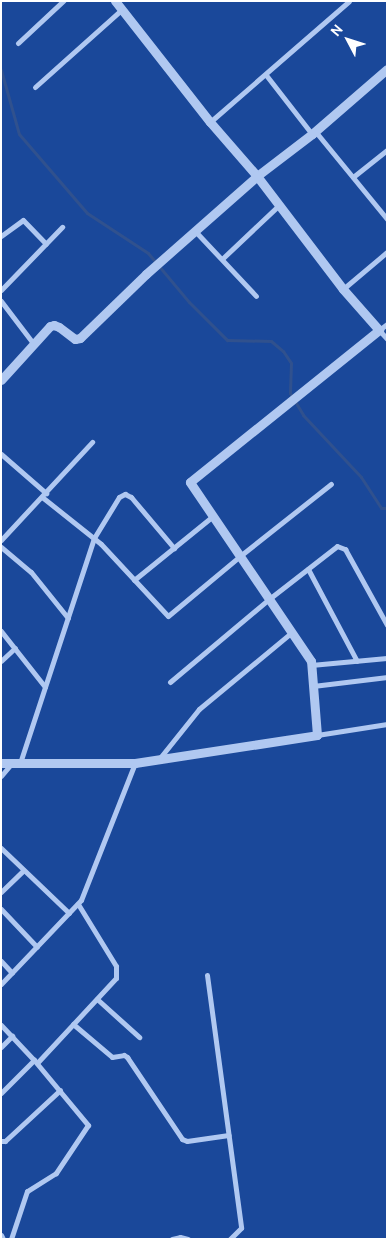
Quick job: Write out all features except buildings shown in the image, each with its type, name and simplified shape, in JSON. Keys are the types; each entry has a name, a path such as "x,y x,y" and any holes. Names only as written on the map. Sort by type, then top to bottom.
{"street":[{"path":"18,43 63,1"},
{"path":"115,1 210,122 257,176 343,289 387,339"},
{"path":"210,122 350,1"},
{"path":"35,87 122,10"},
{"path":"1,380 50,326 54,325 72,338 80,338 146,274 257,176 314,132 387,70"},
{"path":"266,75 354,177 387,219"},
{"path":"354,177 387,150"},
{"path":"223,258 279,205"},
{"path":"1,236 23,220 46,244"},
{"path":"1,290 62,227"},
{"path":"195,231 223,258 256,296"},
{"path":"343,289 387,252"},
{"path":"1,301 33,343"},
{"path":"317,735 311,661 190,482 387,324"},
{"path":"1,540 92,442"},
{"path":"1,454 44,495 94,538 163,612 171,615 240,556 331,484"},
{"path":"1,776 16,763 45,688 94,538 118,497 125,494 131,497 174,548"},
{"path":"134,580 214,516"},
{"path":"170,682 269,598 337,546 343,547 387,625"},
{"path":"1,547 31,572 68,618"},
{"path":"308,568 358,660"},
{"path":"1,631 45,688"},
{"path":"159,759 199,709 292,632"},
{"path":"1,661 15,648"},
{"path":"311,665 387,658"},
{"path":"313,686 387,677"},
{"path":"1,763 135,763 387,724"},
{"path":"1,984 78,904 135,763"},
{"path":"1,848 69,913"},
{"path":"1,892 24,870"},
{"path":"1,1093 73,1024 116,978 116,966 78,904"},
{"path":"1,909 37,947"},
{"path":"1,961 12,973"},
{"path":"207,975 241,1228 230,1239"},
{"path":"97,999 139,1037"},
{"path":"73,1024 112,1057 124,1055 127,1057 182,1139 188,1141 229,1135"},
{"path":"1,1025 60,1090 85,1120 87,1128 56,1173 27,1191 11,1239"},
{"path":"1,1047 12,1036"},
{"path":"1,1141 4,1141 60,1090"},
{"path":"1,1235 3,1239"},
{"path":"172,1239 180,1237 188,1239"}],"waterway":[{"path":"1,70 19,134 87,213 148,253 189,302 227,340 271,341 283,351 291,363 290,393 303,415 361,477 381,508 387,508"}]}
